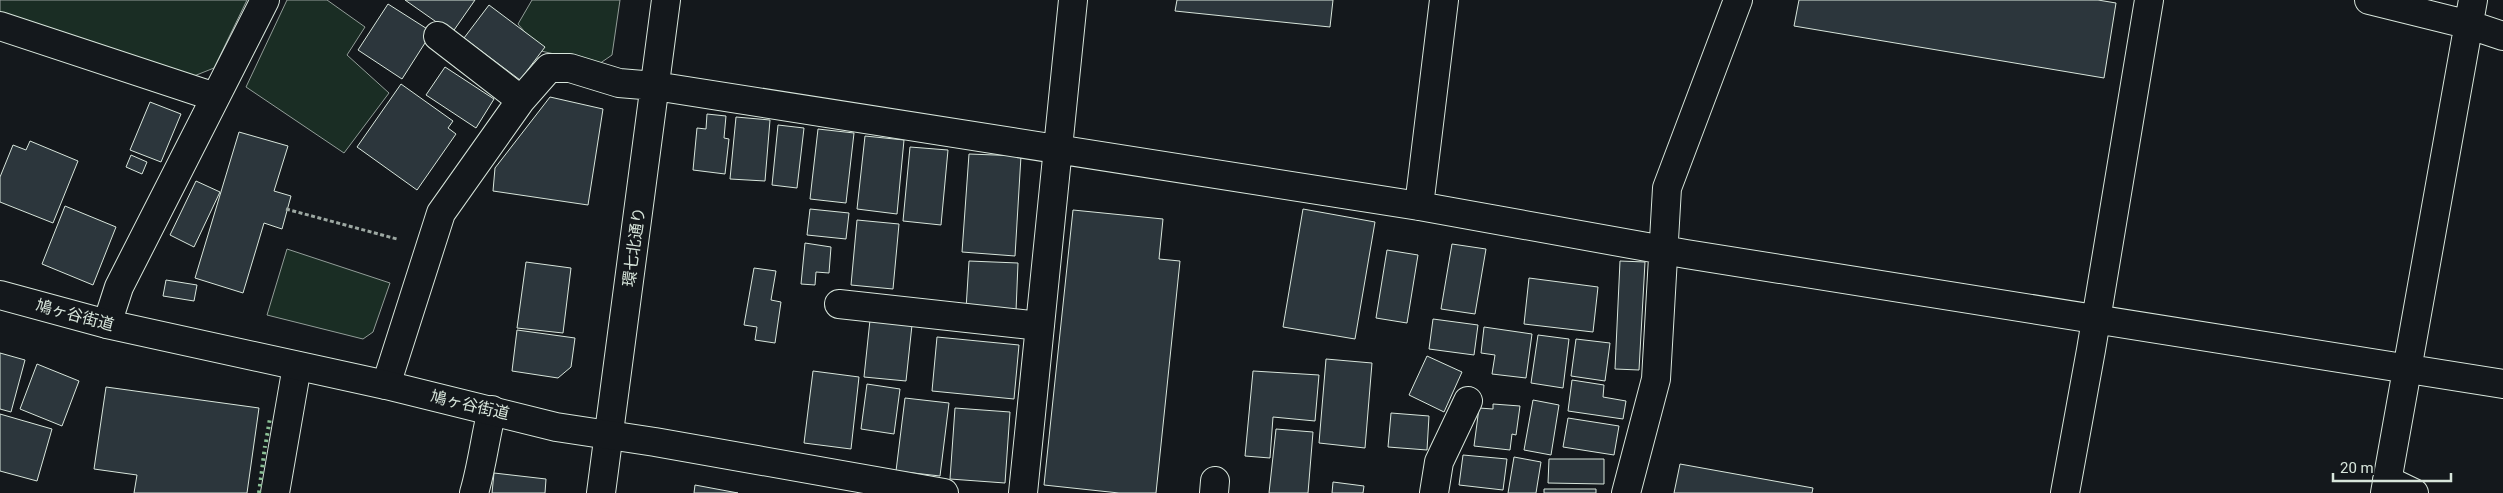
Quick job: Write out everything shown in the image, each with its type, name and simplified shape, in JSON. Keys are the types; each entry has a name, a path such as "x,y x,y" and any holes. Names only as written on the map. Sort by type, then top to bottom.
{"street":[{"path":"107,324 119,287 265,0"},
{"name":"環七北通り","path":"601,493 666,0"},
{"path":"1023,493 1073,0"},
{"path":"1419,206 1444,0"},
{"path":"1626,493 1656,378 1667,188 1738,0"},
{"path":"2065,493 2149,0"},
{"path":"2368,0 2471,12 2503,36"},
{"path":"2414,493 2386,486 2471,12"},
{"path":"0,26 215,97"},
{"path":"438,36 521,100"},
{"path":"386,385 441,212 521,100 549,68 570,68 619,83 655,86 1059,149 1246,187 1419,206 1664,250 2503,384"},
{"name":"鳩ヶ谷街道","path":"0,295 107,324 386,385 556,427 944,493"},
{"path":"840,304 1040,326"},
{"path":"275,493 296,366"},
{"path":"1434,493 1439,462 1468,401"},
{"path":"474,493 482,465 486,433 492,410"}],"path":[{"path":"286,209 429,248"}],"green space":[{"path":"0,0 247,0 214,68 194,76 0,13"},
{"path":"287,0 327,0 365,27 347,55 389,93 344,153 246,87"},
{"path":"532,0 620,0 612,55 599,64 541,51 518,24"},
{"path":"287,249 390,283 373,332 363,339 267,315"}],"building":[{"path":"405,0 475,0 452,33"},
{"path":"1177,0 1333,0 1330,27 1175,11"},
{"path":"1799,0 2098,0 2116,3 2104,78 1794,26"},
{"path":"388,4 432,32 402,79 358,50"},
{"path":"489,5 545,47 520,80 464,38"},
{"path":"445,67 494,99 476,128 426,95"},
{"path":"401,84 453,121 448,128 456,134 417,190 357,147"},
{"path":"550,97 603,109 588,205 493,191 495,168"},
{"path":"150,102 181,114 161,162 130,150"},
{"path":"707,114 726,116 724,138 729,139 725,174 693,170 697,128 706,129"},
{"path":"736,117 770,120 765,181 730,179"},
{"path":"778,125 804,128 797,188 772,185"},
{"path":"818,129 854,133 846,203 810,199"},
{"path":"239,132 288,146 274,191 291,196 282,229 264,223 243,293 195,278"},
{"path":"865,136 904,140 897,214 857,209"},
{"path":"30,141 78,161 53,223 0,202 0,177 13,145 26,150"},
{"path":"910,147 948,150 941,225 903,221"},
{"path":"969,154 1021,156 1015,256 962,252"},
{"path":"131,155 147,162 142,174 126,167"},
{"path":"196,181 220,192 194,247 170,235"},
{"path":"65,206 116,227 93,285 42,264"},
{"path":"810,209 849,213 846,239 807,235"},
{"path":"1303,209 1375,222 1355,339 1283,327"},
{"path":"1073,210 1163,219 1159,259 1180,261 1156,493 1119,493 1044,485"},
{"path":"857,220 899,224 893,289 851,285"},
{"path":"805,243 831,247 829,273 816,272 815,285 801,284"},
{"path":"1452,244 1486,249 1475,314 1441,309"},
{"path":"1387,250 1418,255 1407,323 1376,318"},
{"path":"969,261 1018,263 1016,311 966,309"},
{"path":"1620,261 1645,262 1639,370 1615,369"},
{"path":"526,262 571,268 563,333 517,328"},
{"path":"754,268 776,271 771,300 781,302 775,343 755,340 757,327 744,325"},
{"path":"1529,278 1598,287 1593,332 1524,324"},
{"path":"166,280 197,285 194,301 163,296"},
{"path":"1433,319 1478,325 1474,355 1429,349"},
{"path":"870,320 912,325 906,381 864,377"},
{"path":"1484,327 1532,334 1526,378 1492,374 1495,355 1481,353"},
{"path":"517,330 575,338 571,367 558,378 512,371"},
{"path":"1538,335 1569,339 1563,388 1531,383"},
{"path":"937,337 1019,345 1014,399 932,391"},
{"path":"1576,339 1610,343 1605,381 1571,376"},
{"path":"0,353 25,360 11,412 0,409"},
{"path":"1427,356 1462,372 1444,412 1409,395"},
{"path":"1326,359 1372,363 1365,448 1319,443"},
{"path":"37,364 79,381 62,426 20,409"},
{"path":"813,371 859,377 851,449 804,443"},
{"path":"1253,371 1319,375 1315,421 1273,417 1270,458 1245,456"},
{"path":"1572,380 1604,385 1603,397 1626,401 1623,419 1568,411"},
{"path":"867,384 900,389 894,434 861,429"},
{"path":"106,387 259,408 247,493 134,493 137,475 94,469"},
{"path":"905,398 949,403 940,476 896,471"},
{"path":"1533,400 1559,405 1551,455 1524,450"},
{"path":"1493,404 1520,406 1516,435 1512,434 1510,450 1474,446 1479,408 1493,409"},
{"path":"955,408 1010,412 1005,483 950,479"},
{"path":"1391,413 1429,416 1427,450 1388,447"},
{"path":"0,414 52,429 37,481 0,471"},
{"path":"1568,418 1619,426 1614,455 1563,447"},
{"path":"1276,429 1313,432 1308,493 1269,493"},
{"path":"1463,455 1507,459 1503,490 1459,485"},
{"path":"1514,457 1541,462 1536,493 1508,493"},
{"path":"1549,459 1604,459 1604,484 1548,483"},
{"path":"1680,464 1813,488 1812,493 1674,493"},
{"path":"494,473 546,479 545,493 492,493"},
{"path":"1333,482 1364,486 1363,493 1332,493"},
{"path":"695,485 738,493 694,493"},
{"path":"1544,489 1596,489 1596,493 1544,493"}],"hedge":[{"path":"266,442 270,418"},
{"path":"259,493 265,446"}]}
